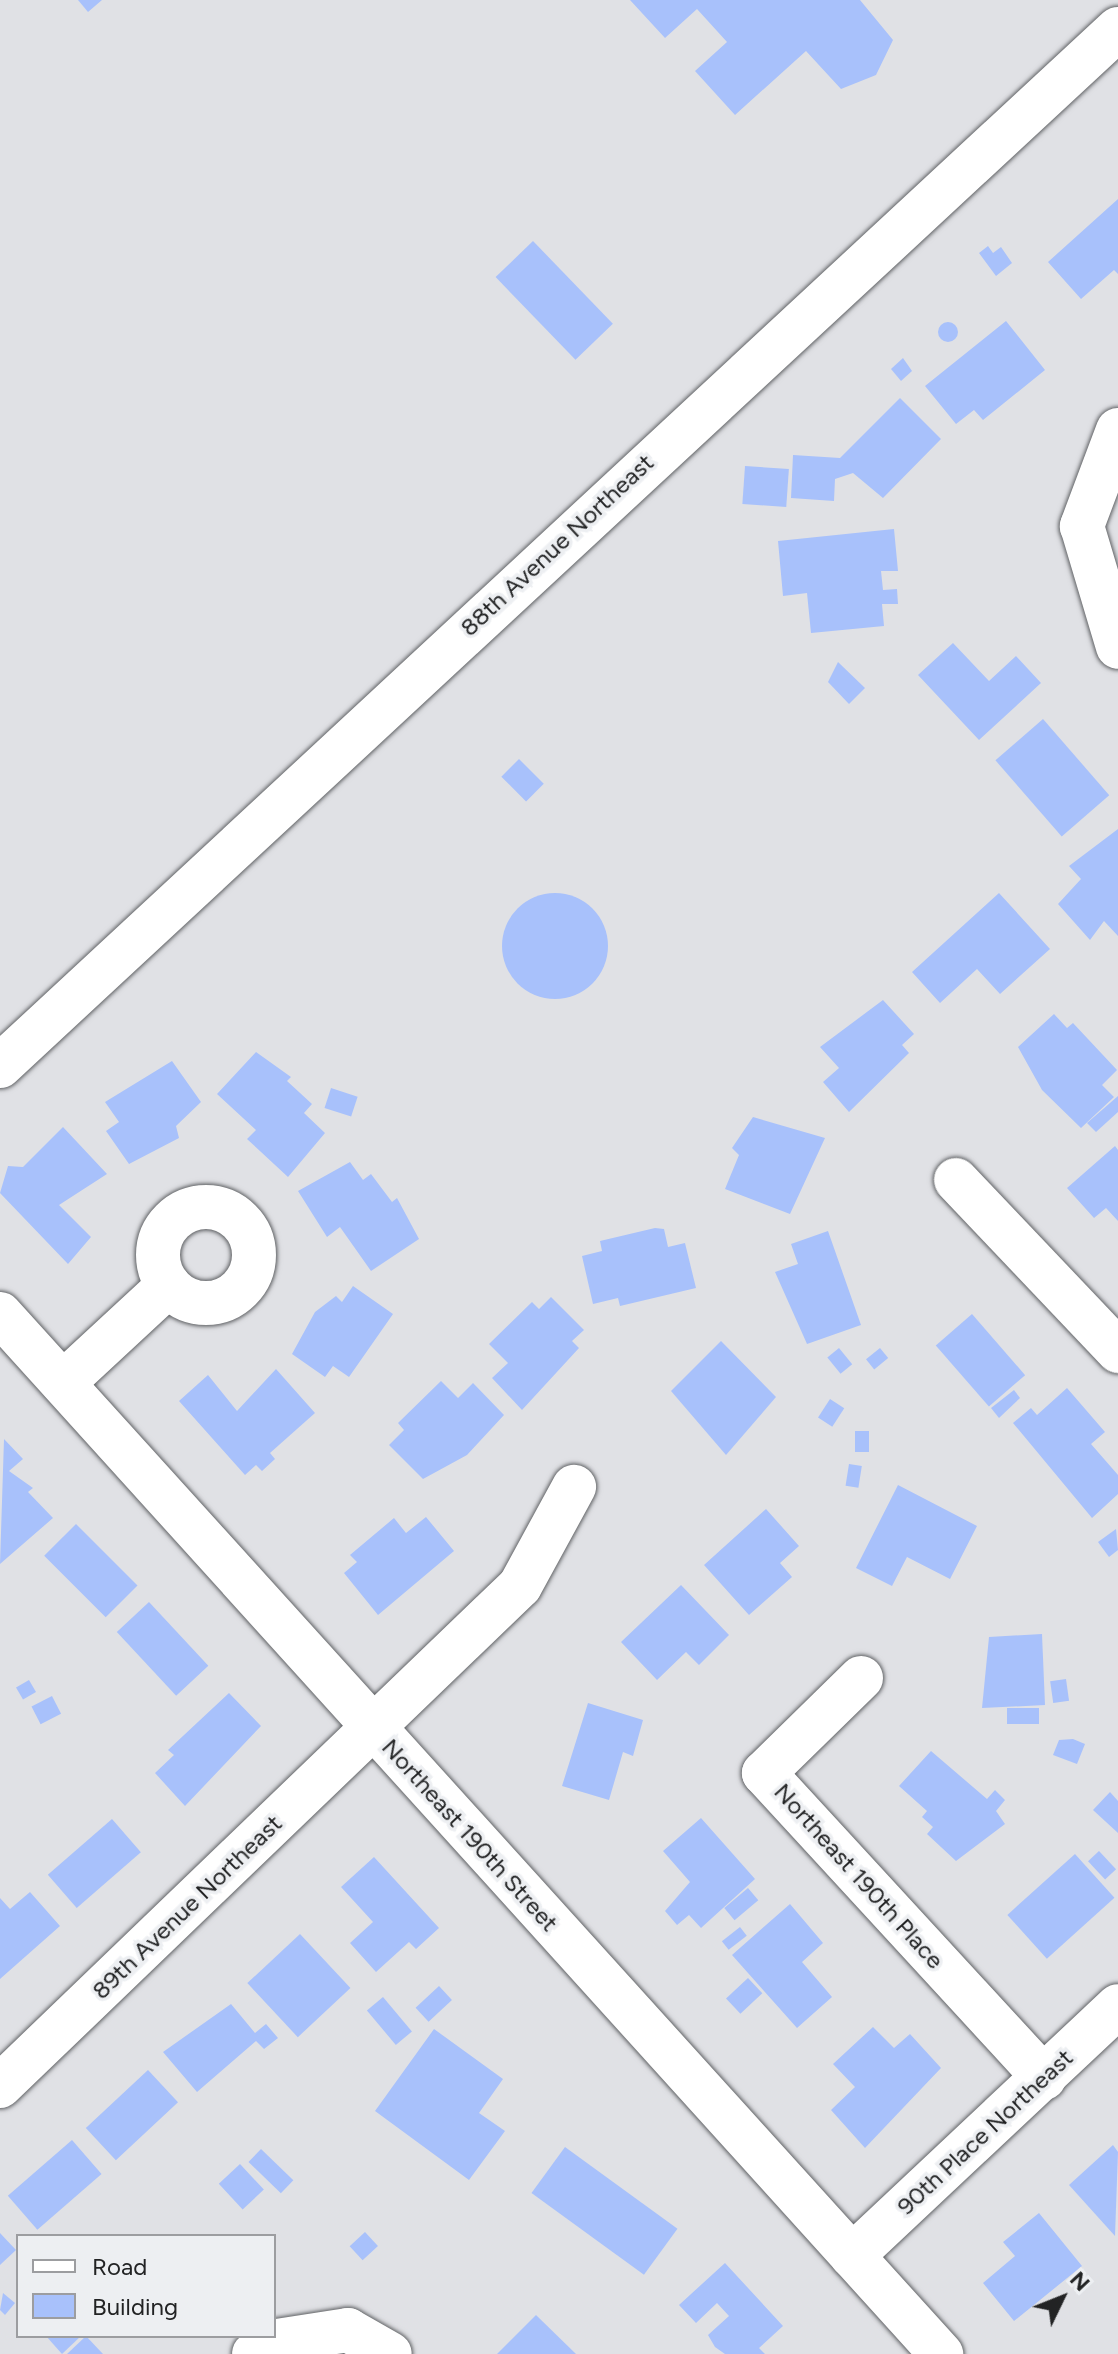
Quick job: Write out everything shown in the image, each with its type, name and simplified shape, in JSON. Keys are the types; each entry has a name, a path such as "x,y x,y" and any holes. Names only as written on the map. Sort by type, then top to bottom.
{"street":[{"name":"88th Avenue Northeast","path":"0,1066 1118,29"},
{"path":"1118,430 1082,526 1118,647"},
{"path":"956,1180 1118,1351"},
{"path":"63,1383 169,1285"},
{"name":"Northeast 190th Street","path":"0,1314 941,2354"},
{"name":"89th Avenue Northeast","path":"0,2086 520,1586 574,1487"},
{"name":"Northeast 190th Place","path":"861,1678 764,1773 1044,2078"},
{"name":"90th Place Northeast","path":"852,2256 1118,2006"},
{"path":"254,2354 277,2341 348,2330 390,2354"}],"building":[{"path":"78,0 102,0 88,12"},
{"path":"630,0 860,0 893,40 876,75 841,89 806,51 735,115 695,71 727,42 697,9 665,38"},
{"path":"1118,199 1118,274 1114,270 1081,299 1048,262"},
{"path":"533,241 613,324 575,360 496,277"},
{"path":"988,246 993,253 1001,247 1012,263 996,276 979,253"},
{"path":"1006,321 1045,370 983,420 974,410 956,424 925,386"},
{"path":"948,322 955,325 958,332 955,339 948,342 941,339 938,332 941,325"},
{"path":"903,358 912,371 901,381 891,369"},
{"path":"900,398 941,439 883,498 853,473 835,479 834,501 791,498 793,455 840,458"},
{"path":"745,466 789,469 786,507 742,504"},
{"path":"894,529 898,571 881,571 883,590 897,589 898,604 882,604 884,626 811,633 807,593 783,596 778,541"},
{"path":"953,643 989,681 1016,656 1041,683 979,740 918,675"},
{"path":"838,662 865,688 849,704 828,682"},
{"path":"1043,719 1109,795 1062,837 995,760"},
{"path":"519,759 544,784 526,801 501,777"},
{"path":"1118,829 1118,936 1104,921 1090,940 1058,904 1081,879 1069,866"},
{"path":"555,893 575,897 592,909 604,926 608,946 604,966 592,983 575,995 555,999 535,995 518,983 506,966 502,946 506,926 518,909 535,897"},
{"path":"999,893 1050,949 1000,994 977,969 940,1003 912,972"},
{"path":"883,1000 914,1034 902,1045 909,1053 849,1112 823,1082 839,1068 820,1047"},
{"path":"1054,1014 1067,1028 1073,1023 1117,1070 1102,1085 1114,1097 1081,1128 1042,1090 1018,1047"},
{"path":"256,1052 291,1077 287,1081 312,1104 304,1113 325,1133 288,1177 247,1139 256,1130 217,1094"},
{"path":"172,1061 201,1102 176,1126 179,1138 129,1164 106,1131 119,1122 105,1102"},
{"path":"331,1088 358,1097 351,1117 325,1108"},
{"path":"1118,1096 1118,1112 1096,1132 1087,1123"},
{"path":"753,1117 825,1138 790,1214 725,1189 739,1155 732,1148"},
{"path":"63,1127 107,1174 59,1205 91,1237 68,1264 0,1193 8,1166 23,1167"},
{"path":"1115,1146 1118,1150 1118,1221 1106,1208 1094,1218 1067,1188"},
{"path":"350,1162 363,1180 371,1174 392,1202 397,1198 419,1239 371,1271 340,1227 327,1237 298,1191"},
{"path":"655,1228 664,1229 668,1247 685,1243 696,1288 620,1306 618,1298 593,1304 582,1256 602,1251 600,1241"},
{"path":"828,1231 861,1325 807,1344 775,1272 798,1264 791,1244"},
{"path":"353,1286 393,1314 349,1377 333,1366 325,1377 292,1354 315,1312 336,1296 342,1302"},
{"path":"551,1297 584,1330 572,1341 579,1348 522,1410 492,1378 508,1363 489,1344 532,1302 539,1309"},
{"path":"972,1314 1025,1375 989,1407 936,1345"},
{"path":"721,1341 776,1397 726,1455 671,1391"},
{"path":"839,1348 852,1364 841,1374 827,1357"},
{"path":"880,1348 888,1358 874,1369 866,1359"},
{"path":"276,1369 315,1413 270,1453 275,1459 262,1471 256,1465 245,1475 179,1401 208,1375 237,1411"},
{"path":"441,1381 458,1398 473,1383 504,1415 467,1455 423,1479 389,1445 404,1430 398,1423"},
{"path":"1067,1388 1105,1432 1091,1444 1118,1475 1118,1494 1092,1518 1013,1423 1031,1408 1037,1415"},
{"path":"1014,1390 1020,1398 999,1418 991,1408"},
{"path":"830,1399 844,1408 832,1427 818,1417"},
{"path":"855,1431 869,1431 869,1452 855,1452"},
{"path":"4,1439 23,1459 9,1471 33,1488 28,1492 53,1518 0,1564"},
{"path":"849,1464 862,1466 858,1488 846,1486"},
{"path":"898,1485 977,1526 950,1579 907,1557 892,1586 856,1568"},
{"path":"766,1509 799,1546 780,1563 792,1577 749,1615 704,1565"},
{"path":"426,1517 454,1551 378,1615 344,1573 357,1562 350,1555 394,1518 406,1533"},
{"path":"76,1524 138,1586 106,1617 44,1556"},
{"path":"1116,1529 1118,1550 1109,1557 1098,1542"},
{"path":"681,1585 729,1635 699,1665 686,1652 657,1680 621,1642"},
{"path":"149,1602 208,1666 176,1696 117,1632"},
{"path":"1042,1634 1045,1705 982,1708 989,1637"},
{"path":"1066,1679 1069,1701 1053,1703 1050,1681"},
{"path":"29,1680 36,1692 23,1700 16,1688"},
{"path":"229,1693 261,1726 185,1806 155,1773 174,1755 168,1750"},
{"path":"52,1696 61,1714 41,1724 32,1706"},
{"path":"588,1703 643,1720 633,1756 623,1752 609,1800 562,1786"},
{"path":"1007,1708 1039,1708 1039,1724 1007,1724"},
{"path":"1073,1739 1085,1744 1077,1764 1053,1755 1059,1740"},
{"path":"931,1751 987,1799 995,1790 1005,1800 996,1811 1005,1824 956,1861 927,1834 933,1827 922,1817 927,1811 899,1786"},
{"path":"1110,1792 1118,1801 1118,1833 1093,1810"},
{"path":"701,1818 755,1879 701,1928 689,1915 677,1925 665,1911 690,1882 663,1851"},
{"path":"112,1819 141,1852 77,1908 48,1875"},
{"path":"1099,1851 1116,1869 1105,1880 1088,1861"},
{"path":"1075,1854 1114,1898 1047,1959 1007,1915"},
{"path":"374,1857 439,1928 416,1949 409,1942 376,1972 350,1943 373,1922 341,1887"},
{"path":"748,1888 758,1900 735,1920 724,1908"},
{"path":"30,1892 60,1926 0,1979 0,1898 10,1909"},
{"path":"790,1904 823,1943 802,1962 832,1997 797,2028 732,1955"},
{"path":"740,1927 747,1936 729,1950 722,1941"},
{"path":"300,1934 350,1988 298,2037 247,1983"},
{"path":"748,1978 762,1993 740,2014 726,1998"},
{"path":"439,1986 452,2000 429,2022 416,2008"},
{"path":"383,1997 412,2031 396,2045 367,2010"},
{"path":"231,2004 255,2033 266,2024 278,2038 264,2049 256,2041 197,2092 163,2052"},
{"path":"873,2027 894,2048 910,2034 941,2068 865,2148 831,2110 855,2087 833,2064"},
{"path":"434,2029 503,2079 479,2113 505,2131 469,2180 375,2111"},
{"path":"148,2070 178,2102 116,2160 86,2128"},
{"path":"72,2140 102,2174 37,2230 8,2196"},
{"path":"1113,2145 1118,2152 1115,2236 1069,2185"},
{"path":"565,2147 677,2229 644,2275 531,2193"},
{"path":"261,2149 293,2180 281,2193 248,2162"},
{"path":"240,2164 264,2190 243,2209 219,2184"},
{"path":"1039,2213 1082,2266 1014,2321 983,2283 1015,2256 1003,2242"},
{"path":"365,2232 378,2246 363,2260 350,2246"},
{"path":"0,2233 16,2250 0,2265"},
{"path":"725,2263 783,2326 759,2348 765,2354 725,2354 715,2347 708,2335 729,2316 717,2303 696,2323 679,2305"},
{"path":"3,2293 15,2303 5,2315 0,2310"},
{"path":"536,2315 576,2354 497,2354"},
{"path":"48,2338 79,2338 62,2354"},
{"path":"84,2338 88,2338 103,2354 67,2354"}]}
